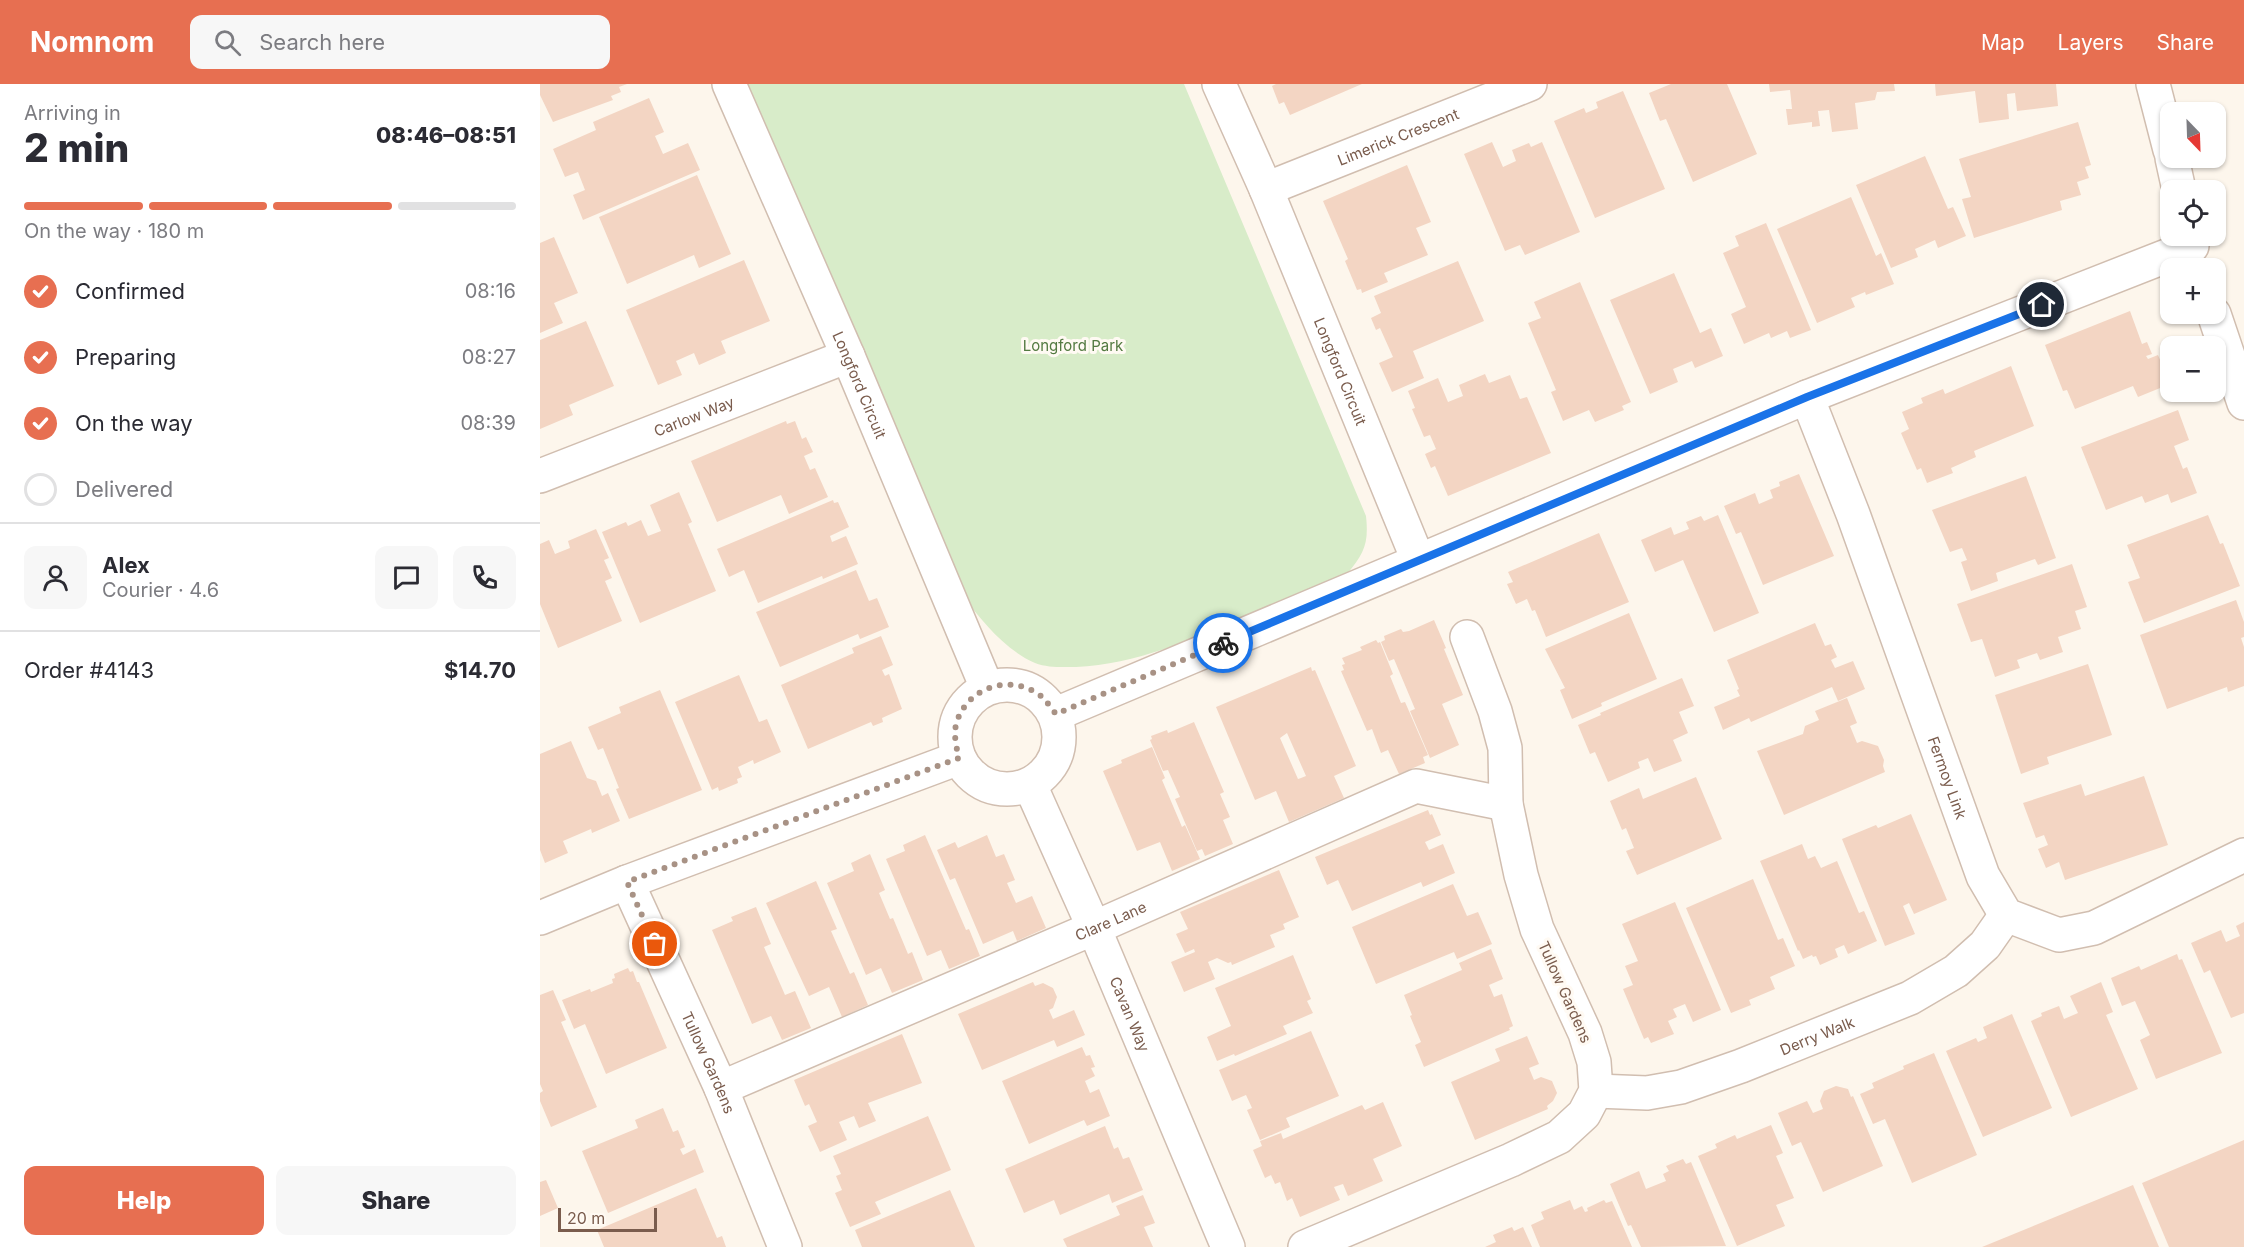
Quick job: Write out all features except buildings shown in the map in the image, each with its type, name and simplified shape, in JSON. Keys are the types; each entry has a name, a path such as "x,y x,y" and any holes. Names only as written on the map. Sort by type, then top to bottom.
{"street":[{"name":"Longford Circuit","path":"729,84 848,356 987,688"},
{"name":"Longford Circuit","path":"1218,84 1266,189 1418,560"},
{"name":"Limerick Crescent","path":"1266,189 1530,84"},
{"path":"2153,84 2160,111"},
{"path":"1056,714 1807,397 2193,250"},
{"path":"2217,324 2244,404"},
{"name":"Carlow Way","path":"540,476 848,356"},
{"name":"Fermoy Link","path":"1807,397 1853,514 1983,876 2006,915"},
{"name":"Tullow Gardens","path":"1467,637 1495,711 1506,748 1506,804 1521,875 1537,929 1585,1033 1594,1062 1596,1091"},
{"path":"1005,684 1024,686 1040,695 1056,714 1060,732 1059,750 1051,767 1030,784 1013,790 994,788 978,781 964,768 959,758 955,740 957,722 965,705 987,688 1005,684"},
{"path":"540,918 627,882 959,758"},
{"name":"Cavan Way","path":"1030,784 1094,928 1228,1247"},
{"name":"Clare Lane","path":"721,1088 1094,928 1416,786 1506,804"},
{"path":"2006,915 2060,935 2094,928 2244,855"},
{"name":"Tullow Gardens","path":"627,882 721,1088 785,1247"},
{"name":"Derry Walk","path":"1596,1091 1647,1093 1681,1087 1741,1066 1910,998 1956,971 1986,945 2006,915"},
{"path":"1305,1247 1511,1160 1559,1137 1584,1114 1596,1091"}],"green space":[{"name":"Longford Park","path":"742,84 1184,84 1366,516 1367,534 1364,548 1347,574 1184,642 1120,661 1076,667 1040,665 1024,657 1004,642 962,595"}],"way so far":[{"path":"655,944 627,882 959,758 955,740 957,722 965,705 987,688 1005,684 1024,686 1040,695 1056,714 1223,643"}],"route":[{"path":"1223,643 1807,397 2042,305"}]}
